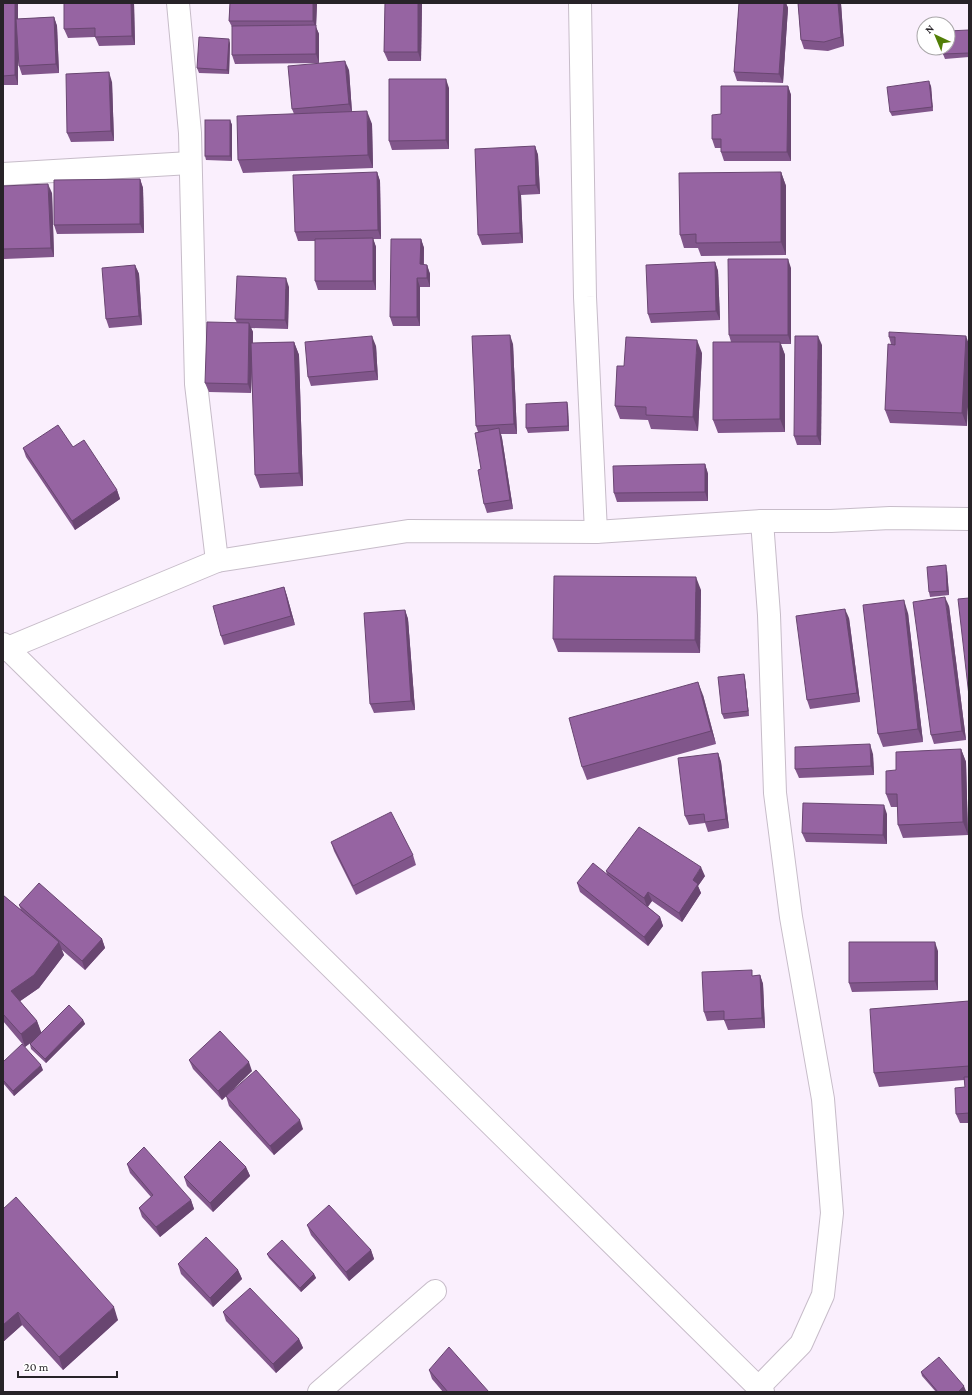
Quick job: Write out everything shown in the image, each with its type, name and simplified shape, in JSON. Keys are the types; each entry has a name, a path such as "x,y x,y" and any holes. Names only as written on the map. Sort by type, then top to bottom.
{"street":[{"path":"178,3 190,133 196,384 217,560"},
{"path":"580,3 585,297 596,532"},
{"path":"3,174 190,163"},
{"path":"762,522 769,615 775,793 791,917 823,1099 832,1213 823,1295 801,1344 761,1389 4,647 217,560 408,531 596,532 762,522 890,518 969,519"},
{"path":"319,1392 435,1292"}],"building":[{"path":"3,3 15,3 15,75 3,76"},
{"path":"64,3 131,3 132,36 95,37 95,28 64,29"},
{"path":"230,3 313,3 313,21 229,21"},
{"path":"385,3 418,3 418,52 384,52"},
{"path":"739,3 784,3 779,74 734,72"},
{"path":"798,3 838,3 841,37 824,42 801,40"},
{"path":"54,17 56,64 19,66 16,19"},
{"path":"316,25 316,54 232,55 232,26"},
{"path":"969,30 969,53 956,54 956,31"},
{"path":"199,37 229,39 227,70 197,68"},
{"path":"345,61 349,104 292,109 288,66"},
{"path":"109,72 111,131 67,133 66,74"},
{"path":"389,79 446,79 446,140 389,141"},
{"path":"929,81 932,107 890,112 887,87"},
{"path":"721,86 788,86 787,152 721,152 721,139 712,139 712,115 721,114"},
{"path":"367,111 368,155 238,160 237,116"},
{"path":"205,120 230,120 230,156 205,156"},
{"path":"535,146 536,185 518,186 520,233 478,235 475,149"},
{"path":"377,172 378,230 295,232 293,175"},
{"path":"781,172 781,242 696,243 696,234 680,235 679,173"},
{"path":"140,179 140,224 54,225 54,180"},
{"path":"48,184 51,248 3,249 3,186"},
{"path":"373,238 373,281 315,281 315,239"},
{"path":"391,239 421,239 420,264 427,265 427,278 417,278 417,317 390,317"},
{"path":"728,259 788,259 788,335 729,335"},
{"path":"715,262 716,311 648,314 646,265"},
{"path":"135,265 139,316 106,319 102,268"},
{"path":"237,276 286,278 285,320 235,319"},
{"path":"207,322 249,323 248,384 205,383"},
{"path":"889,332 966,336 962,413 885,410 888,344 895,345 895,337 889,337"},
{"path":"510,335 514,424 476,426 472,336"},
{"path":"372,336 375,371 308,377 305,342"},
{"path":"795,336 818,336 817,436 794,436"},
{"path":"626,337 697,340 693,417 646,415 646,407 615,406 617,366 624,366"},
{"path":"294,342 299,473 255,475 251,343"},
{"path":"713,342 780,342 780,419 713,420"},
{"path":"567,402 568,426 526,428 526,404"},
{"path":"58,425 73,447 84,440 117,490 72,521 23,448"},
{"path":"499,428 510,500 484,504 478,470 481,469 475,433"},
{"path":"705,464 705,492 614,493 613,466"},
{"path":"946,565 947,591 929,592 927,567"},
{"path":"554,576 696,577 695,640 553,639"},
{"path":"284,587 291,616 221,636 213,606"},
{"path":"945,597 962,731 931,735 913,602"},
{"path":"969,598 969,696 958,599"},
{"path":"904,600 918,729 878,734 863,605"},
{"path":"845,609 857,693 807,700 796,616"},
{"path":"405,610 411,701 370,704 364,613"},
{"path":"744,674 748,711 722,714 718,677"},
{"path":"698,682 711,731 582,767 569,718"},
{"path":"870,744 871,766 795,769 795,747"},
{"path":"961,749 963,822 898,825 897,794 886,794 886,771 896,770 896,752"},
{"path":"718,753 726,819 705,822 704,814 685,816 678,758"},
{"path":"803,803 884,805 883,835 802,833"},
{"path":"391,812 413,855 353,886 331,842"},
{"path":"639,827 701,867 693,880 698,884 679,913 648,892 644,898 606,871"},
{"path":"593,863 660,917 644,937 577,883"},
{"path":"39,883 102,939 82,961 19,905"},
{"path":"3,895 59,942 34,975 11,991 37,1021 21,1034 3,1014"},
{"path":"849,942 935,942 935,981 849,983"},
{"path":"752,970 752,976 760,975 762,1018 724,1020 724,1011 704,1012 702,972"},
{"path":"969,1001 969,1066 874,1073 870,1009"},
{"path":"69,1005 83,1020 45,1059 30,1044"},
{"path":"220,1031 249,1062 218,1091 189,1060"},
{"path":"22,1044 41,1065 13,1091 3,1080 3,1062"},
{"path":"256,1070 300,1120 270,1146 226,1096"},
{"path":"964,1077 969,1077 969,1113 956,1114 955,1088 965,1087"},
{"path":"220,1141 246,1167 210,1203 184,1177"},
{"path":"144,1147 191,1200 156,1227 139,1208 153,1195 127,1164"},
{"path":"16,1197 114,1307 59,1357 18,1312 3,1325 3,1209"},
{"path":"329,1205 371,1250 346,1272 307,1225"},
{"path":"206,1237 238,1270 210,1298 178,1264"},
{"path":"282,1240 314,1274 300,1288 267,1254"},
{"path":"250,1288 299,1339 273,1364 223,1312"},
{"path":"449,1347 489,1392 448,1392 429,1370"},
{"path":"939,1357 964,1386 958,1392 938,1392 921,1372"}]}
